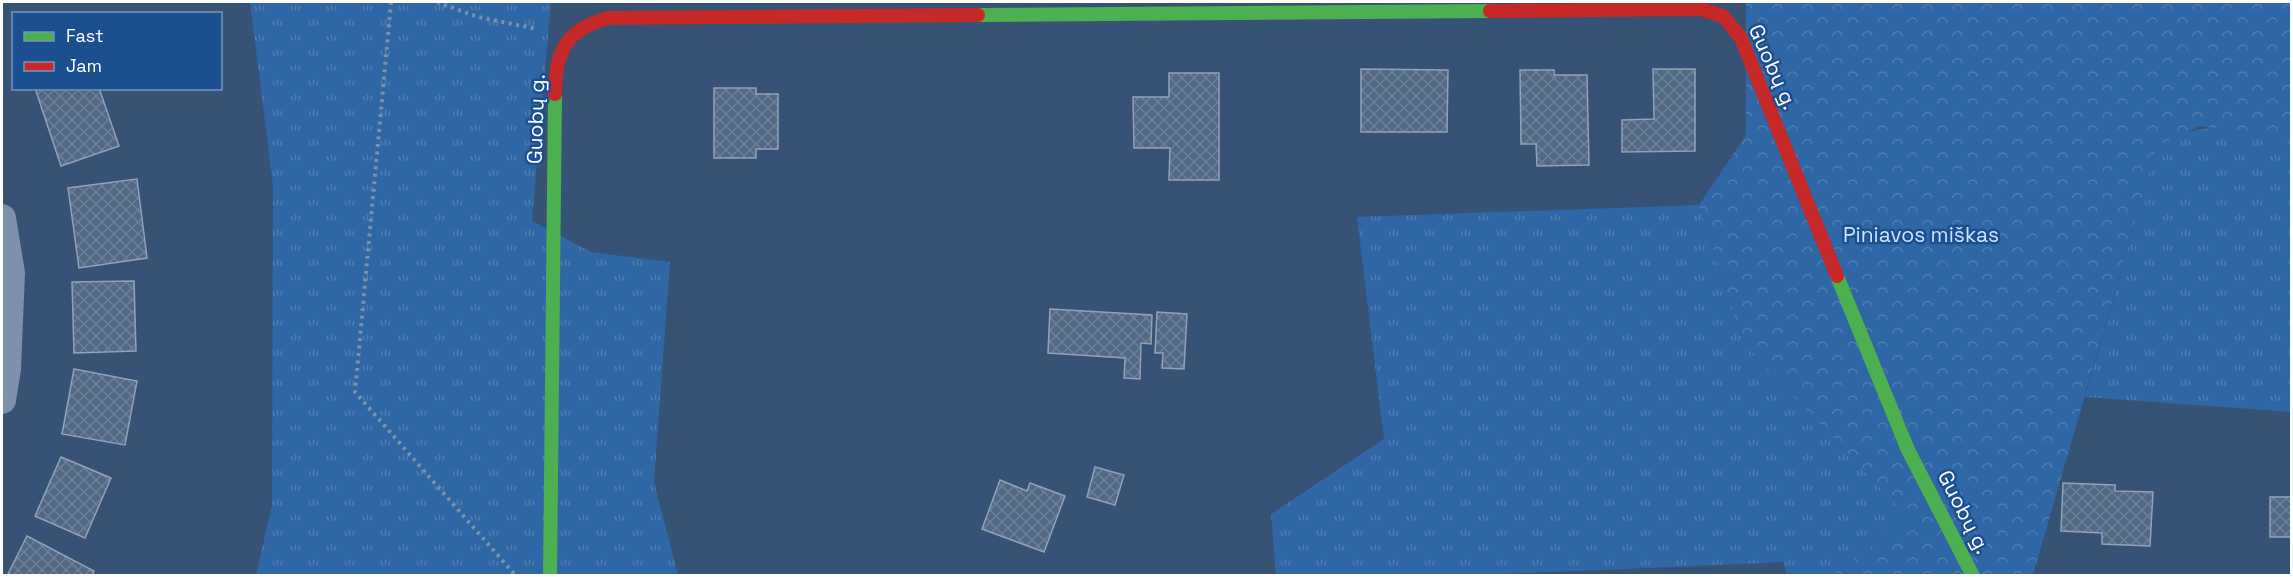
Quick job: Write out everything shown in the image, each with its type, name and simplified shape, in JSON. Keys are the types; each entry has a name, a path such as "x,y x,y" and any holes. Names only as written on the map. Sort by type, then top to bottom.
{"street":[{"name":"Guobų g.","path":"550,576 555,79 561,54 570,36 587,22 608,18 1689,9 1701,9 1723,16 1741,38 1908,450 1974,576"},
{"path":"2,218 11,273 7,369 2,400"}],"path":[{"path":"391,2 355,392 516,576"},
{"path":"436,2 478,17 570,36"}],"green space":[{"path":"250,2 551,2 532,221 591,252 670,262 654,482 678,575 256,575 272,505 273,186"},
{"name":"Piniavos miškas","path":"1746,2 2291,2 2291,140 2199,126 2157,146 2033,575 1832,575 1909,519 1743,342 1699,205 1746,135"},
{"path":"2210,128 2291,140 2291,412 2085,397 2157,146 2186,132"},
{"path":"1699,205 1743,342 1910,519 1832,575 1787,575 1783,562 1483,575 1276,576 1271,514 1384,439 1357,217"}],"building":[{"path":"1361,69 1448,70 1447,132 1361,132"},
{"path":"1653,69 1695,69 1695,151 1622,152 1622,120 1654,119"},
{"path":"1520,70 1554,70 1554,75 1587,75 1589,165 1537,166 1536,144 1521,144"},
{"path":"1169,73 1219,73 1219,180 1169,180 1170,148 1134,148 1133,97 1169,97"},
{"path":"714,88 756,88 756,94 778,94 778,149 756,149 756,158 714,158"},
{"path":"36,90 100,90 119,146 61,166"},
{"path":"137,179 147,258 79,268 68,188"},
{"path":"134,281 136,351 74,353 72,282"},
{"path":"1050,309 1152,315 1151,344 1141,343 1140,379 1124,378 1125,358 1048,353"},
{"path":"1157,312 1187,314 1184,369 1162,368 1163,353 1155,353"},
{"path":"74,369 137,381 125,445 62,434"},
{"path":"61,457 111,478 85,538 35,516"},
{"path":"1095,467 1124,475 1115,505 1087,497"},
{"path":"1000,480 1027,491 1030,483 1065,496 1044,552 982,529"},
{"path":"2063,483 2115,485 2115,491 2153,492 2150,546 2102,544 2102,533 2061,531"},
{"path":"2270,497 2292,497 2292,537 2270,537"},
{"path":"27,536 94,571 92,576 7,576"}],"traffic: fast":[{"path":"978,15 1490,11"},
{"path":"550,576 555,94"},
{"path":"1837,276 1908,450 1973,576"}],"traffic: jam":[{"path":"1490,11 1701,9 1723,16 1741,38 1837,276"},
{"path":"555,94 557,66 566,44 582,29 608,18 978,15"}]}
